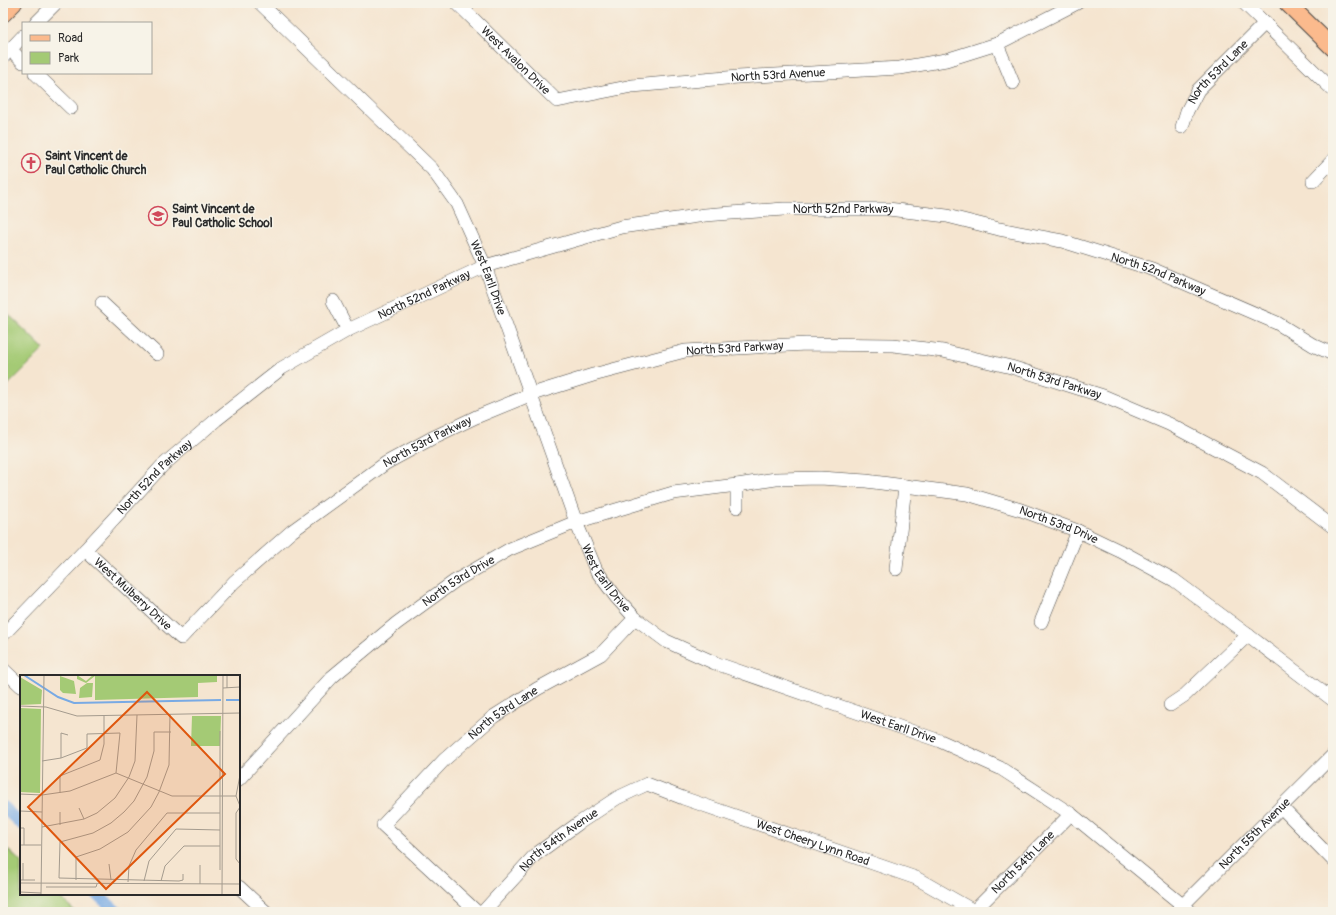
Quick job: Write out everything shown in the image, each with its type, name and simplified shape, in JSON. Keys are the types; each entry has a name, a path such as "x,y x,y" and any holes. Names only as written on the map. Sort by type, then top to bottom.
{"main road":[{"path":"3,14 14,3"},
{"path":"1287,3 1333,48"}],"street":[{"path":"37,22 56,3"},
{"name":"West Earll Drive","path":"260,3 432,169 457,204 485,266 532,394 576,522 596,570 616,597 636,618 666,641 715,663 940,741 1000,768 1071,814 1183,910"},
{"name":"West Avalon Drive","path":"457,3 557,101"},
{"name":"North 53rd Avenue","path":"557,101 632,86 738,77 900,68 946,60 997,44 1078,3"},
{"path":"1244,3 1333,90"},
{"name":"North 53rd Lane","path":"1182,127 1189,106 1198,90 1264,23"},
{"path":"22,37 7,53 22,61"},
{"path":"997,44 1013,83"},
{"path":"36,74 71,108"},
{"path":"1313,181 1333,160"},
{"name":"North 52nd Parkway","path":"3,635 85,550 162,466 216,420 282,368 348,330 485,266 621,227 705,215 784,209 888,209 947,216 999,229 1062,241 1152,269 1277,323 1313,345 1333,354"},
{"path":"333,301 348,330"},
{"path":"102,303 157,354"},
{"name":"North 53rd Parkway","path":"181,638 234,582 292,531 386,463 434,437 476,417 532,394 592,375 685,351 814,344 893,345 943,352 1011,367 1103,396 1169,424 1262,473 1333,527"},
{"name":"North 53rd Drive","path":"240,778 332,677 397,623 455,581 510,550 576,522 673,493 776,479 820,478 866,481 967,494 1021,510 1078,531 1124,553 1174,580 1248,634 1333,700"},
{"path":"737,485 737,508"},
{"path":"896,569 905,486"},
{"path":"1041,622 1078,531"},
{"name":"West Mulberry Drive","path":"85,550 181,638"},
{"name":"North 53rd Lane","path":"477,912 383,825 444,760 493,717 537,689 601,654 636,618"},
{"path":"1170,705 1185,695 1248,634"},
{"path":"3,669 20,685"},
{"name":"North 55th Avenue","path":"1183,910 1281,807 1333,755"},
{"name":"West Cheery Lynn Road","path":"647,784 683,798 916,878 974,910"},
{"name":"North 54th Avenue","path":"483,912 535,855 617,798 647,784"},
{"path":"1281,807 1333,860"},
{"name":"North 54th Lane","path":"974,910 1071,814"},
{"path":"240,888 266,912"}],"green space":[{"path":"3,309 44,349 3,390"},
{"path":"3,845 20,861 20,895 57,895 76,912 3,912"}],"waterway":[{"path":"3,807 20,823"},
{"path":"98,895 117,912"}],"place":[{"name":"Saint Vincent de Paul Catholic Church","path":"31,163"},
{"name":"Saint Vincent de Paul Catholic School","path":"158,216"}]}
